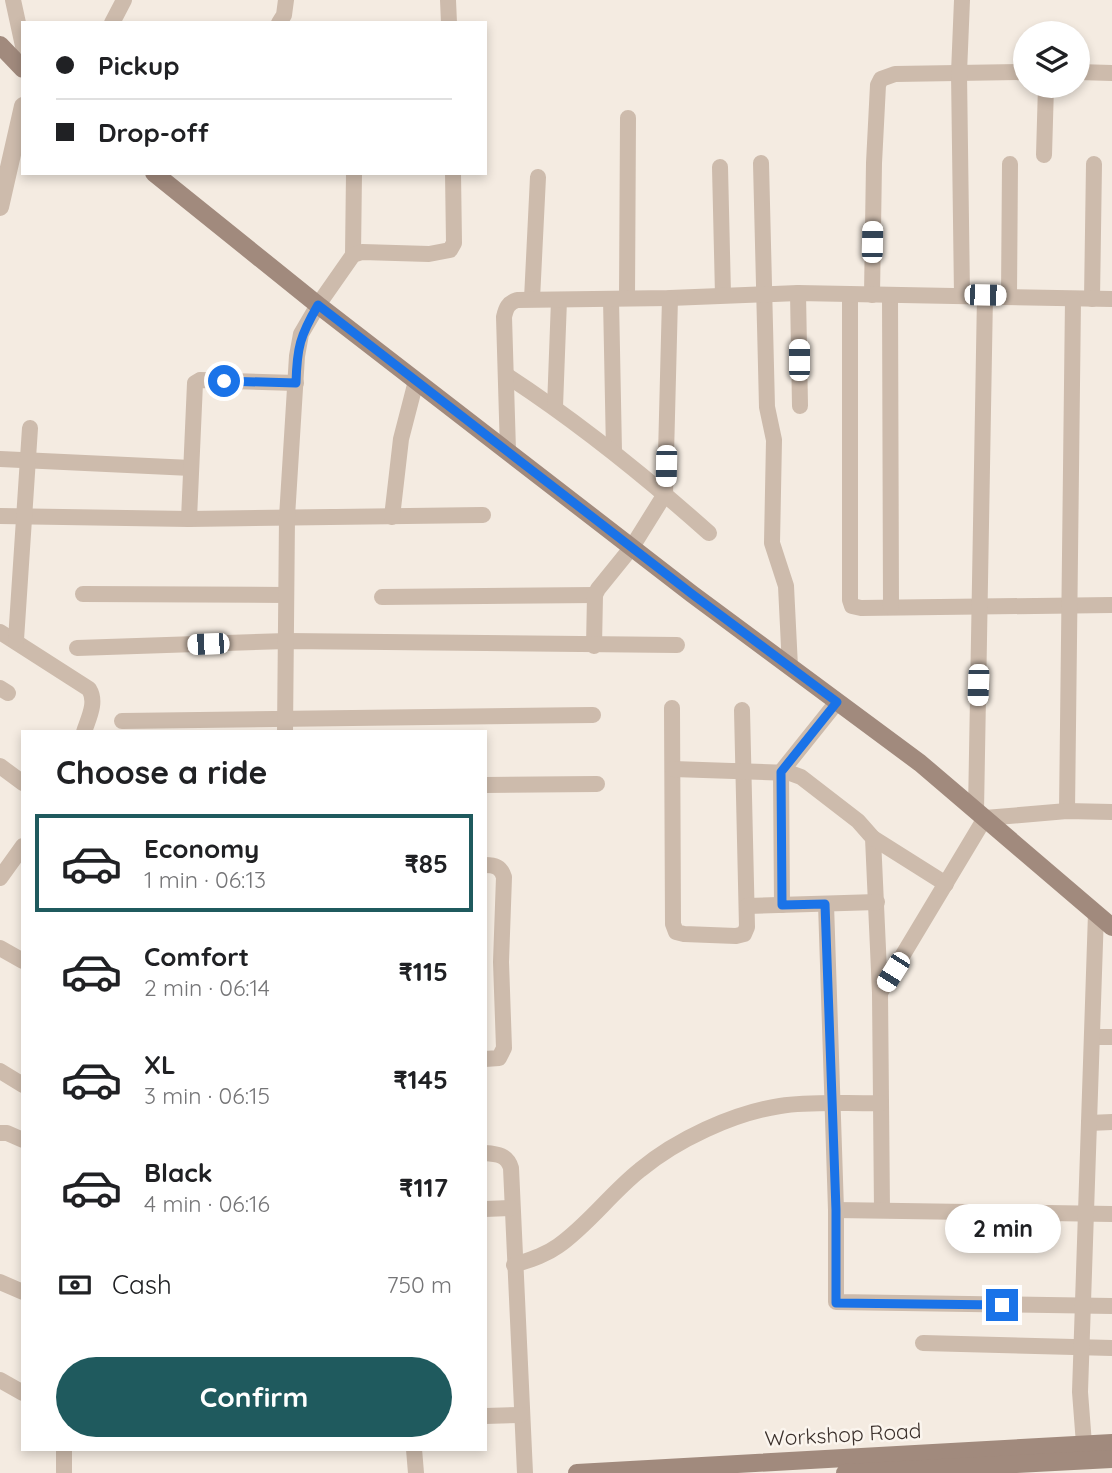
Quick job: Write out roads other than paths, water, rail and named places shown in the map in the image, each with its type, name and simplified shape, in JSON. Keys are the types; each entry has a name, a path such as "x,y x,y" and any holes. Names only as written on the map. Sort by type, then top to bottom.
{"main road":[{"path":"0,45 21,67"},
{"path":"156,175 318,305 508,452 920,763 1112,927"},
{"name":"Workshop Road","path":"845,1473 1002,1462 1084,1444 1112,1443"},
{"name":"Workshop Road","path":"577,1473 1112,1459"}],"street":[{"path":"13,0 21,37"},
{"path":"113,21 124,0"},
{"path":"280,21 286,0"},
{"path":"448,0 449,21"},
{"path":"962,0 959,73 962,295"},
{"path":"872,295 874,163 878,85 881,79 895,74 1013,72"},
{"path":"1090,72 1112,73"},
{"path":"1044,155 1046,98"},
{"path":"0,207 21,115"},
{"path":"614,452 628,118"},
{"path":"761,163 767,407 774,440 771,528 774,555 786,586 790,667"},
{"path":"1009,296 1010,164"},
{"path":"1092,299 1094,164"},
{"path":"720,167 723,295"},
{"path":"285,725 288,517 297,356 301,334 353,255 354,175"},
{"path":"353,255 362,252 429,254 450,250 454,243 453,175"},
{"path":"531,299 538,177"},
{"path":"508,452 504,317 511,302 531,299 670,298 763,293 1112,299"},
{"path":"798,293 800,406"},
{"path":"850,295 852,606 1112,606"},
{"path":"890,295 891,607"},
{"path":"880,993 946,884 980,814 985,295"},
{"path":"594,646 595,595 632,547 665,494 670,298"},
{"path":"1067,811 1073,299"},
{"path":"555,407 559,300"},
{"path":"506,375 555,407 614,452 709,533"},
{"path":"189,519 195,383 200,380 296,383"},
{"path":"392,517 401,439 416,381"},
{"path":"16,640 30,460 30,428"},
{"path":"0,459 191,468"},
{"path":"0,516 189,519 483,515"},
{"path":"83,594 286,594"},
{"path":"382,597 595,595"},
{"path":"0,632 89,689 93,702 86,730"},
{"path":"77,648 287,641 677,645"},
{"path":"782,905 781,772 837,702"},
{"path":"672,708 673,923 676,932 684,934 736,936 744,934 747,927 742,710"},
{"path":"122,721 285,725 593,715"},
{"path":"0,766 21,782"},
{"path":"673,769 781,772 801,777 858,821 873,838 946,884"},
{"path":"487,785 597,784"},
{"path":"980,814 1112,812"},
{"path":"873,838 880,993 882,1210"},
{"path":"487,865 502,870 504,877 493,962 503,1048 499,1058 487,1059"},
{"path":"747,906 877,902"},
{"path":"825,904 836,1210 836,1303 1112,1306"},
{"path":"1084,1444 1080,1392 1085,1306 1088,1123 1096,912"},
{"path":"0,948 21,960"},
{"path":"1093,1037 1112,1037"},
{"path":"0,1071 21,1084"},
{"path":"514,1265 556,1248 641,1168 688,1138 736,1118 778,1106 881,1103"},
{"path":"1088,1123 1112,1122"},
{"path":"0,1133 21,1139"},
{"path":"487,1153 503,1156 511,1168 525,1473"},
{"path":"487,1209 512,1208"},
{"path":"836,1210 1112,1214"},
{"path":"0,1282 21,1291"},
{"path":"923,1343 1112,1348"},
{"path":"0,1380 21,1392"},
{"path":"487,1416 521,1415"},
{"path":"64,1451 64,1473"},
{"path":"414,1451 416,1473"}]}
